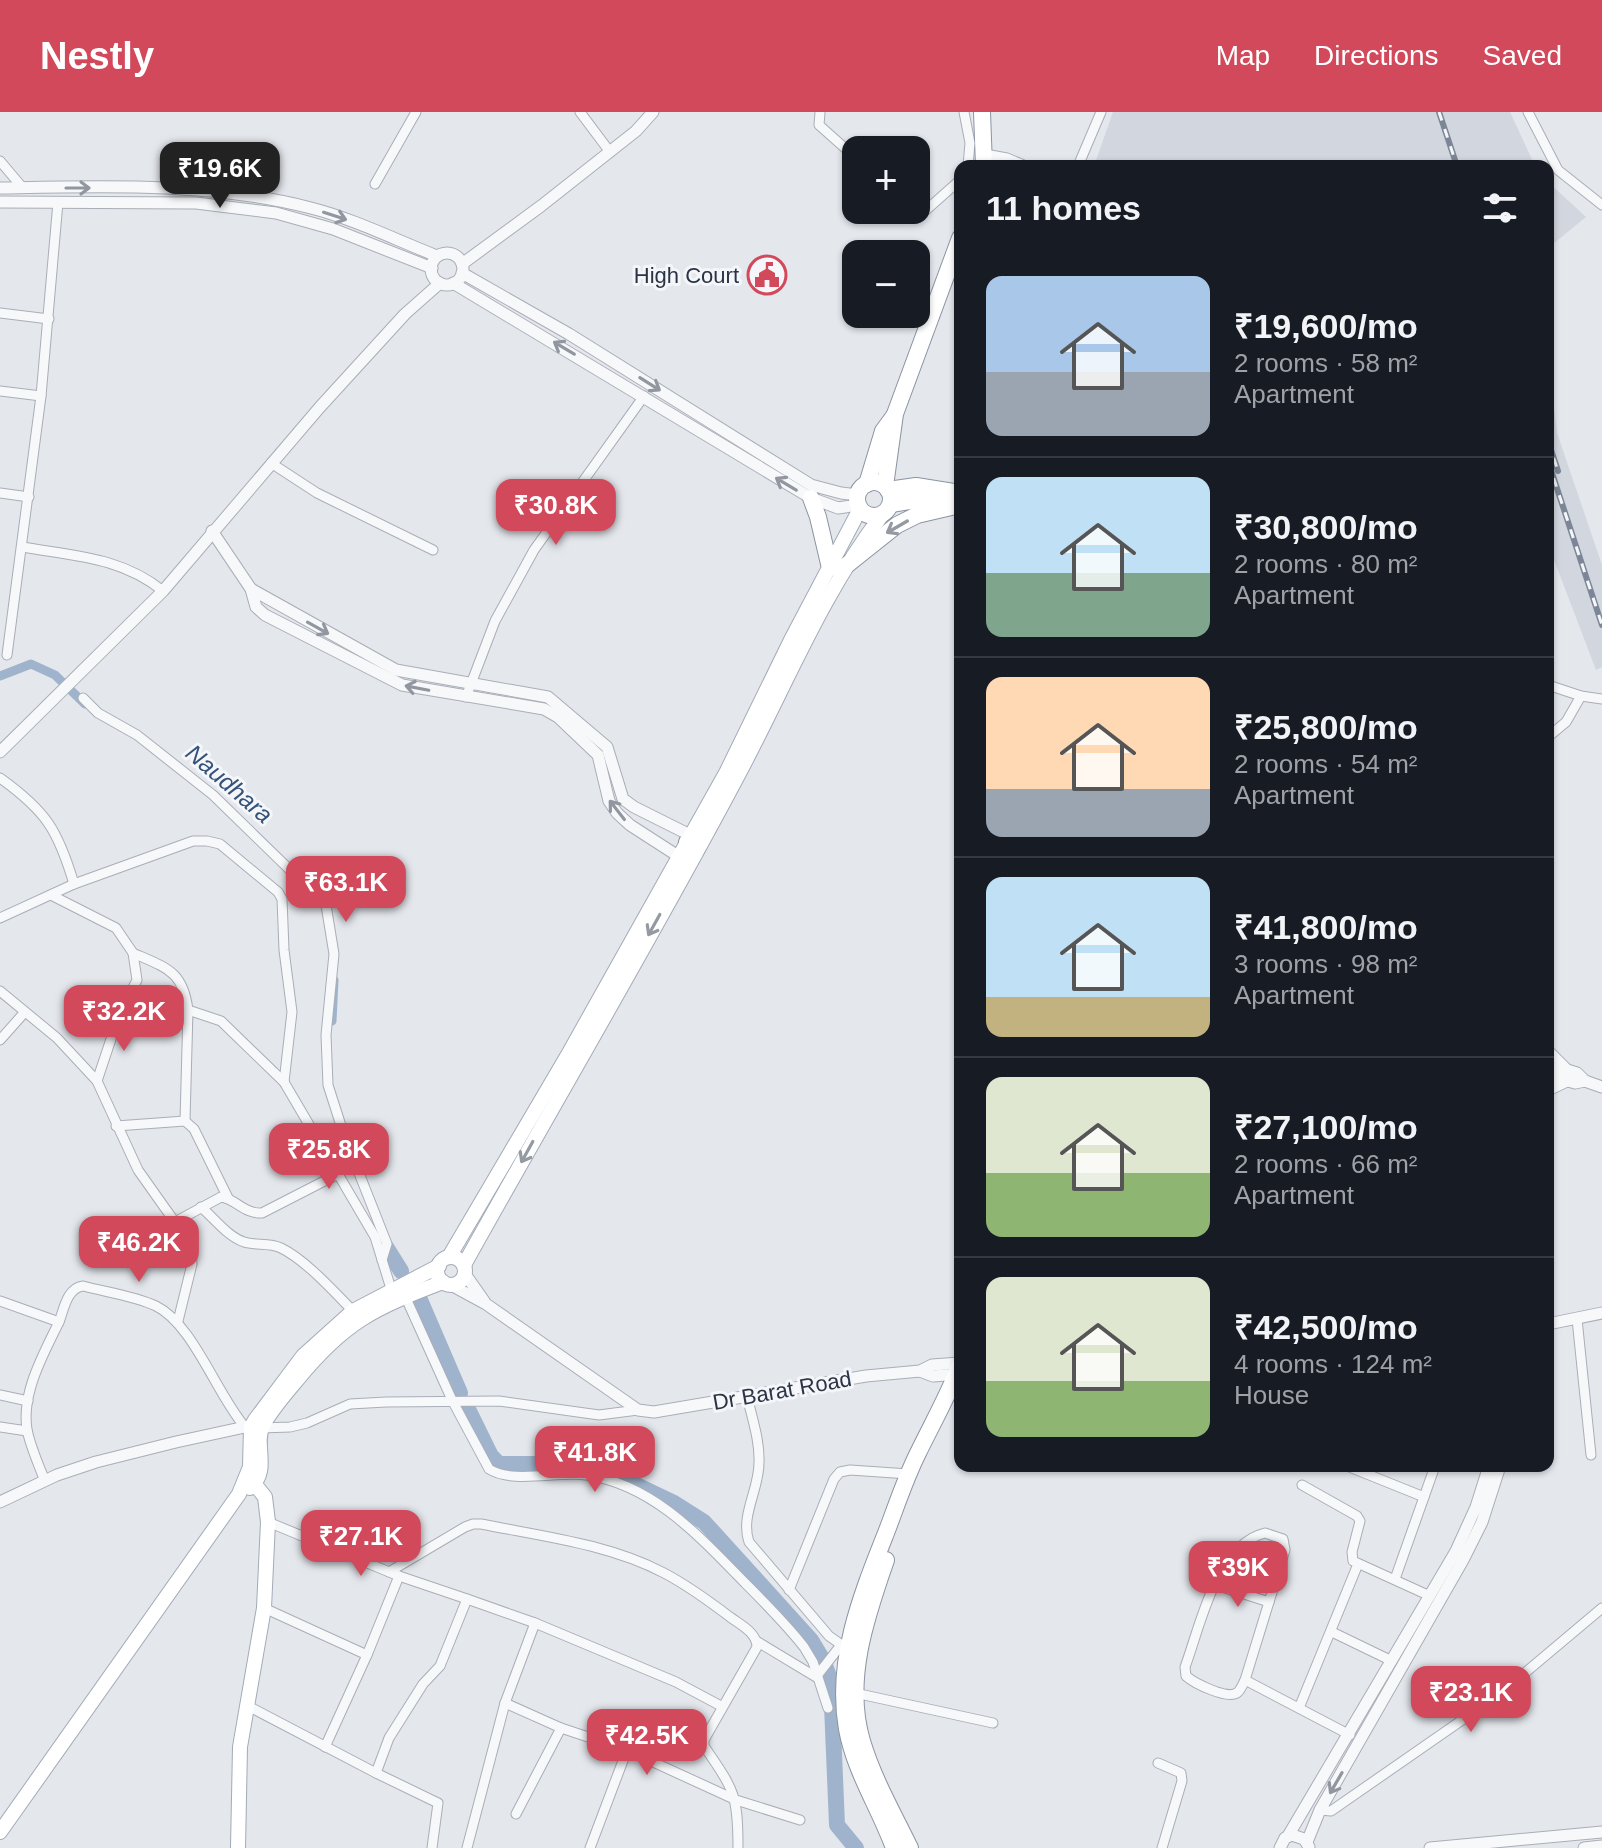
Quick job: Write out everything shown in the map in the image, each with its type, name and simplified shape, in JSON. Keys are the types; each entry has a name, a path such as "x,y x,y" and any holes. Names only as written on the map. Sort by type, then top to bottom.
{"highway":[{"path":"982,112 984,160"},
{"path":"886,498 895,414 954,254"},
{"path":"895,414 883,431 861,498 868,515 886,498 916,486 954,492"},
{"path":"861,498 876,482 886,498"},
{"path":"811,498 837,568 897,525 917,515 954,506"},
{"path":"886,498 954,504"},
{"path":"894,1848 855,1760 844,1702 848,1650 865,1587 909,1474 954,1380"},
{"path":"910,1848 862,1741 848,1650 874,1595 926,1452 927,1438"}],"main road":[{"path":"837,568 861,498"},
{"path":"398,1294 460,1282 726,773 791,640 886,498"},
{"path":"447,1283 438,1274 444,1262 561,1067 688,845"},
{"path":"0,1832 262,1463 252,1427 356,1314 398,1294 444,1262 458,1259 464,1270"},
{"path":"238,1848 240,1747 264,1608 268,1522 265,1497 251,1480"}],"street":[{"path":"375,184 416,112"},
{"path":"580,112 610,152"},
{"path":"453,283 462,269 636,131 653,112"},
{"path":"820,112 819,125 842,146"},
{"path":"964,112 970,143 969,160"},
{"path":"1081,160 1101,112"},
{"path":"1528,112 1553,160"},
{"path":"984,160 1012,160"},
{"path":"0,161 22,187"},
{"path":"1554,162 1558,170 1602,205"},
{"path":"930,207 954,185"},
{"path":"0,188 182,189 278,200 348,220 437,256 454,254 462,269 811,485 861,498"},
{"path":"0,202 196,203 276,213 333,229 432,268"},
{"path":"7,655 41,396 58,202"},
{"path":"437,256 432,268 434,277 440,283"},
{"path":"0,752 163,591 271,463 405,314 440,283 453,283 811,498 838,508 861,498"},
{"path":"0,313 49,319"},
{"path":"0,391 41,396"},
{"path":"466,697 495,621 534,550 644,396"},
{"path":"271,463 317,493 433,550"},
{"path":"0,493 29,497"},
{"path":"212,531 251,589 256,607 265,615 402,685 544,709 558,717 598,755 609,801 617,813 630,825 688,845"},
{"path":"22,547 128,568 163,591"},
{"path":"251,589 396,670 537,694 556,702 607,747 623,799 688,845"},
{"path":"0,601 14,604"},
{"path":"1554,687 1602,699"},
{"path":"1554,732 1566,722 1581,696"},
{"path":"83,698 98,713 137,735 213,795 326,905 334,954 326,1035 328,1085 387,1244 382,1260"},
{"path":"0,778 38,808 50,823 64,848 74,884"},
{"path":"0,918 74,884 193,841 220,844 278,892 282,899 284,950 292,1012 284,1082"},
{"path":"51,895 116,928 133,953 137,980 119,1015 97,1081"},
{"path":"133,953 165,967 185,986 188,1010 185,1121"},
{"path":"0,991 57,1038 97,1081 138,1170 191,1249 192,1264 178,1321"},
{"path":"188,1010 221,1021 284,1082 375,1237 398,1294 483,1461 497,1475 588,1475 644,1495 679,1517 792,1631 813,1662 828,1708"},
{"path":"0,1040 24,1013"},
{"path":"1554,1059 1567,1075"},
{"path":"1554,1067 1567,1075"},
{"path":"1554,1075 1577,1073 1585,1081 1602,1087"},
{"path":"1554,1085 1567,1075"},
{"path":"116,1126 185,1121 194,1129 228,1198 253,1213 262,1213 338,1174"},
{"path":"175,1222 221,1197 228,1198"},
{"path":"201,1207 235,1238 281,1248 356,1314"},
{"path":"464,1270 486,1304"},
{"path":"447,1283 486,1304 638,1410"},
{"path":"45,1481 27,1431 28,1401 33,1378 76,1287 83,1286 156,1306 178,1321 232,1411 252,1427"},
{"path":"0,1301 59,1322"},
{"path":"1554,1323 1602,1313"},
{"path":"1577,1319 1591,1455"},
{"name":"Dr Barat Road","path":"638,1410 654,1412 866,1376 920,1371 933,1376 954,1370"},
{"path":"0,1395 28,1401"},
{"path":"747,1396 759,1462 756,1489 745,1531 749,1542 829,1636 848,1650 816,1677"},
{"path":"0,1502 96,1462 252,1427 290,1427 350,1404 452,1400 499,1401 599,1415 638,1410"},
{"path":"0,1427 27,1431"},
{"path":"789,1590 834,1479 840,1472 909,1474"},
{"path":"1362,1472 1424,1497"},
{"path":"1395,1579 1433,1472"},
{"path":"1283,1842 1350,1735 1456,1551 1476,1507 1487,1472"},
{"path":"1309,1846 1320,1810 1463,1560 1482,1522 1498,1472"},
{"path":"1302,1485 1357,1516 1360,1521 1351,1557 1358,1564 1430,1596"},
{"path":"268,1522 399,1576 535,1623 676,1682 721,1706"},
{"path":"389,1572 473,1524 559,1539 617,1555 662,1572 703,1597 744,1627 758,1642 816,1677"},
{"path":"1265,1533 1283,1539 1285,1550 1245,1680 1233,1695 1193,1682 1186,1676 1185,1667 1216,1585 1237,1547 1252,1536 1265,1533"},
{"path":"1299,1708 1358,1564"},
{"path":"325,1747 399,1576"},
{"path":"1216,1585 1269,1602"},
{"path":"376,1773 389,1738 423,1684 440,1666 467,1599"},
{"path":"264,1608 367,1655"},
{"path":"1320,1810 1331,1811 1501,1693 1602,1608"},
{"path":"467,1848 505,1703 535,1623"},
{"path":"1332,1632 1392,1661"},
{"path":"738,1848 736,1800 730,1784 704,1746 705,1734 758,1642"},
{"path":"1245,1680 1350,1735"},
{"path":"855,1693 993,1723"},
{"path":"505,1703 561,1728 627,1750 736,1800 800,1820"},
{"path":"246,1705 438,1803 432,1848"},
{"path":"516,1814 561,1728"},
{"path":"590,1848 627,1750"},
{"path":"1158,1763 1181,1773 1182,1781 1162,1848"},
{"path":"1430,1848 1602,1832"},
{"path":"1267,1848 1301,1836 1309,1846"},
{"path":"1584,1848 1602,1846"}],"shaded area":[{"path":"1113,112 1510,112 1532,160 1096,160"},
{"path":"1554,188 1586,217 1554,243"},
{"path":"1554,407 1557,433 1602,565 1602,667 1596,670 1554,560"}],"waterway":[{"name":"Naudhara","path":"0,676 31,664 55,675 85,704"},
{"name":"Naudhara","path":"332,1021 334,980"},
{"path":"386,1247 401,1271"},
{"path":"420,1300 460,1393"},
{"path":"467,1407 491,1456 499,1464 572,1464 611,1473 674,1503 704,1522 811,1640 831,1682 837,1825 856,1848"}],"railway":[{"path":"1439,112 1455,160"},
{"path":"1554,459 1558,471"},
{"path":"1554,479 1602,625"}],"place":[{"name":"High Court","path":"767,275"}]}
